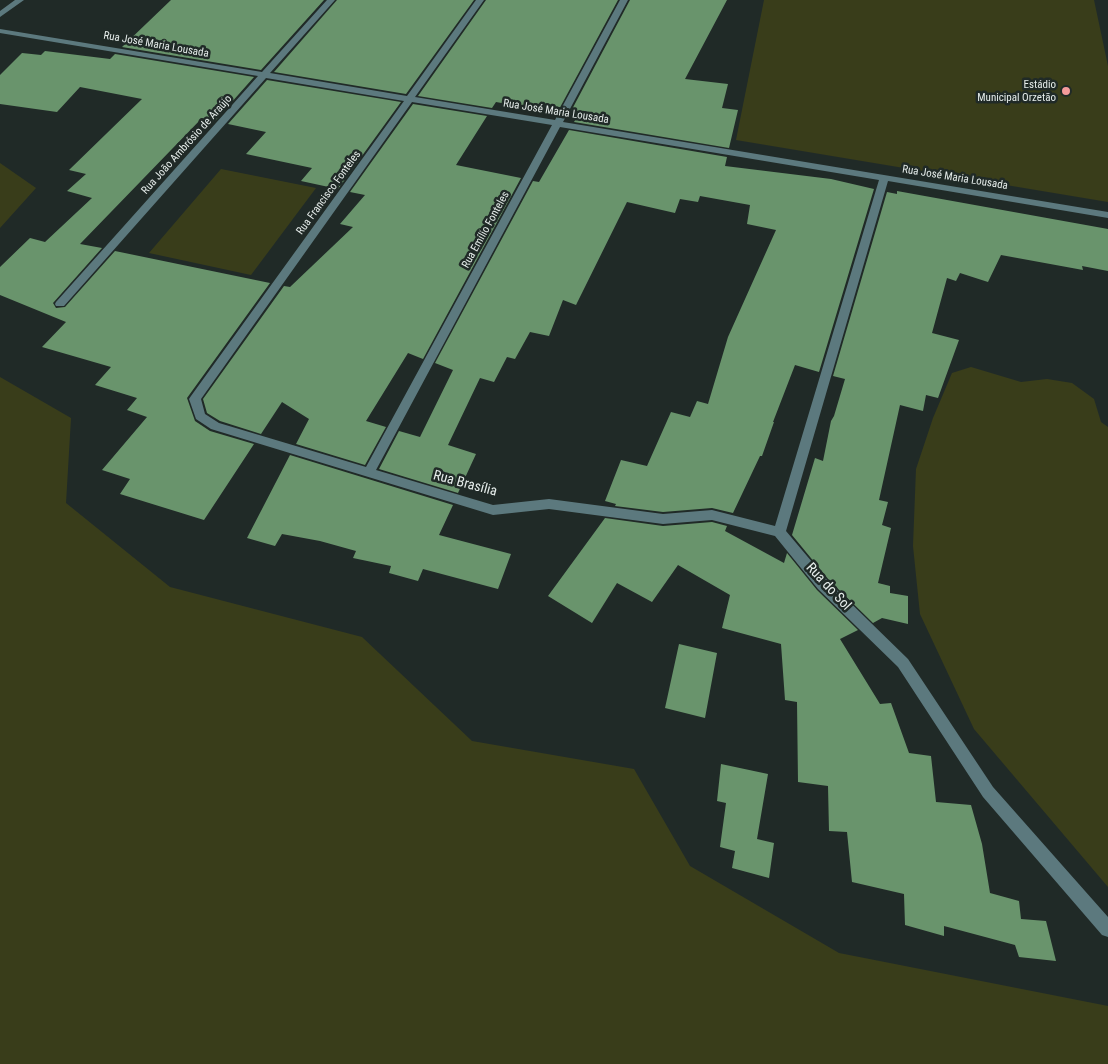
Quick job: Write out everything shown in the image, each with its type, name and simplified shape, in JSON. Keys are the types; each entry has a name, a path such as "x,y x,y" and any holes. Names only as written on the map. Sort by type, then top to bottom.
{"street":[{"path":"0,15 20,0"},
{"name":"Rua João Ambrósio de Araújo","path":"60,304 331,0"},
{"name":"Rua Francisco Fonteles","path":"195,399 480,0"},
{"name":"Rua Emílio Fonteles","path":"369,472 624,0"},
{"name":"Rua José Maria Lousada","path":"0,31 1108,215"},
{"path":"779,532 884,178"},
{"name":"Rua Brasília","path":"195,399 200,416 215,426 493,510 549,504 663,519 712,515 779,532"},
{"name":"Rua do Sol","path":"779,532 823,585 903,663 988,792 1108,929"}],"green space":[{"path":"764,0 1094,0 1108,66 1108,202 736,140"},
{"path":"0,163 36,188 0,228"},
{"path":"221,169 316,188 251,275 149,253"},
{"path":"971,367 1021,382 1047,379 1072,383 1094,399 1101,422 1108,427 1108,887 974,729 920,614 913,546 916,469 933,418 952,373"},
{"path":"0,377 71,418 66,503 170,587 362,637 472,741 634,769 690,866 839,953 1108,1006 1108,1064 0,1064"}],"building":[{"path":"171,0 324,0 261,70 122,47"},
{"path":"337,0 474,0 406,94 274,72"},
{"path":"486,0 618,0 557,113 496,102 492,108 418,96"},
{"path":"630,0 727,0 685,79 728,84 722,108 738,110 729,148 574,122 577,117 569,115"},
{"path":"45,51 110,59 115,54 254,77 215,121 202,118 80,244 102,248 53,303 56,308 65,307 115,251 270,283 187,398 195,421 210,431 254,444 204,520 120,494 130,479 102,470 147,417 127,410 137,398 95,385 111,367 42,347 66,322 0,295 0,267 30,238 45,242 92,198 67,191 86,174 69,170 142,99 80,87 57,112 0,104 0,75 22,53 41,55"},
{"path":"267,80 401,102 338,189 301,181 312,168 246,154 266,132 228,124"},
{"path":"413,104 487,116 456,165 521,178 423,359 408,353 366,421 386,427 365,465 296,444 309,419 282,402 261,434 220,421 207,413 203,399 284,286 290,287 353,227 340,224 365,195 350,192"},
{"path":"569,130 727,157 725,166 831,179 874,189 819,372 795,365 762,456 760,456 733,513 712,508 663,512 615,506 616,504 605,501 621,460 647,466 671,412 690,417 697,401 708,404 728,337 776,230 747,224 750,205 700,196 698,202 680,199 675,213 627,202 576,305 563,300 549,336 530,332 515,359 507,357 494,382 480,378 448,445 476,454 458,493 379,469 399,431 420,437 453,370 435,363 533,181 539,182"},
{"path":"897,191 1108,229 1108,271 1082,266 1083,270 1001,255 988,282 960,273 956,281 947,278 932,333 959,340 938,398 926,395 923,411 900,405 879,500 888,502 882,525 891,528 878,583 890,586 890,593 908,596 908,624 882,618 873,623 829,580 792,535 815,458 823,461 831,421 845,379 833,376 887,192 897,194"},
{"path":"290,455 453,505 439,535 511,554 498,589 423,569 418,581 389,573 391,566 353,558 356,551 320,541 282,534 275,546 247,538"},
{"path":"605,518 663,526 712,522 727,526 725,531 784,563 787,553 817,590 858,630 840,639 880,704 891,703 909,753 931,756 936,802 971,805 982,844 990,893 1019,901 1021,919 1046,921 1056,961 1019,957 1015,945 944,926 944,936 905,925 904,894 852,882 847,832 829,831 828,786 798,782 797,702 785,700 781,644 722,628 730,595 678,565 652,602 617,583 592,623 548,596"},
{"path":"679,644 717,653 705,718 665,708"},
{"path":"721,764 768,774 757,839 774,843 769,878 732,868 735,851 720,847 726,803 717,801"}],"place":[{"name":"Estádio Municipal Orzetão","path":"1066,91"}]}
